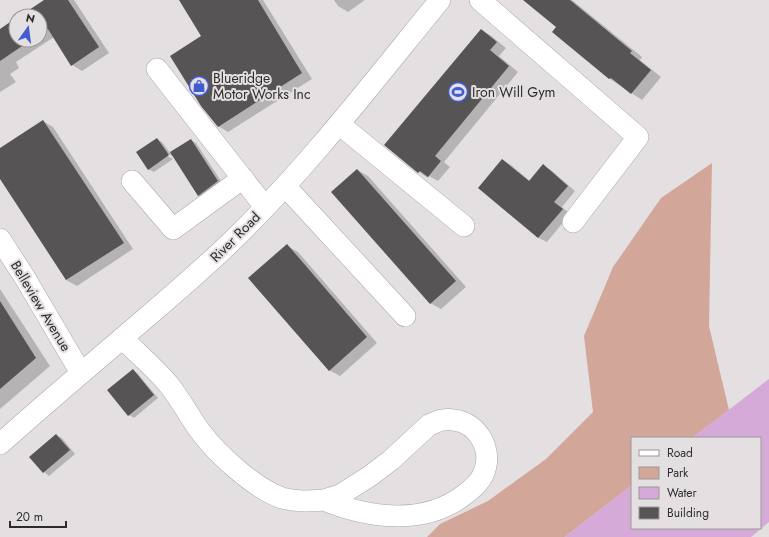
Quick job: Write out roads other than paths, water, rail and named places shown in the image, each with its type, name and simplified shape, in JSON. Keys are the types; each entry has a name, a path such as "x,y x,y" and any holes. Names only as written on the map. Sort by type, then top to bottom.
{"street":[{"name":"River Road","path":"0,444 182,287 232,240 285,186 339,124 440,0"},
{"path":"480,0 638,137 573,222"},
{"path":"158,69 265,206"},
{"path":"339,124 464,226"},
{"path":"132,181 173,229 243,178"},
{"path":"285,186 405,316"},
{"name":"Belleview Avenue","path":"1,242 81,373"},
{"path":"122,338 168,384 201,432 222,456 242,474 269,492 282,498 303,501 324,500 340,495 370,476 391,460 429,425 441,420 454,420 466,423 476,431 484,441 487,464 482,476 472,489 456,501 442,508 420,514 394,516 367,514 324,500"}],"water":[{"path":"769,379 769,522 761,529 761,437 693,437"},
{"path":"631,486 631,529 761,529 751,537 565,537"}],"place":[{"name":"Blueridge Motor Works Inc","path":"199,86"},
{"name":"Iron Will Gym","path":"458,92"}]}
